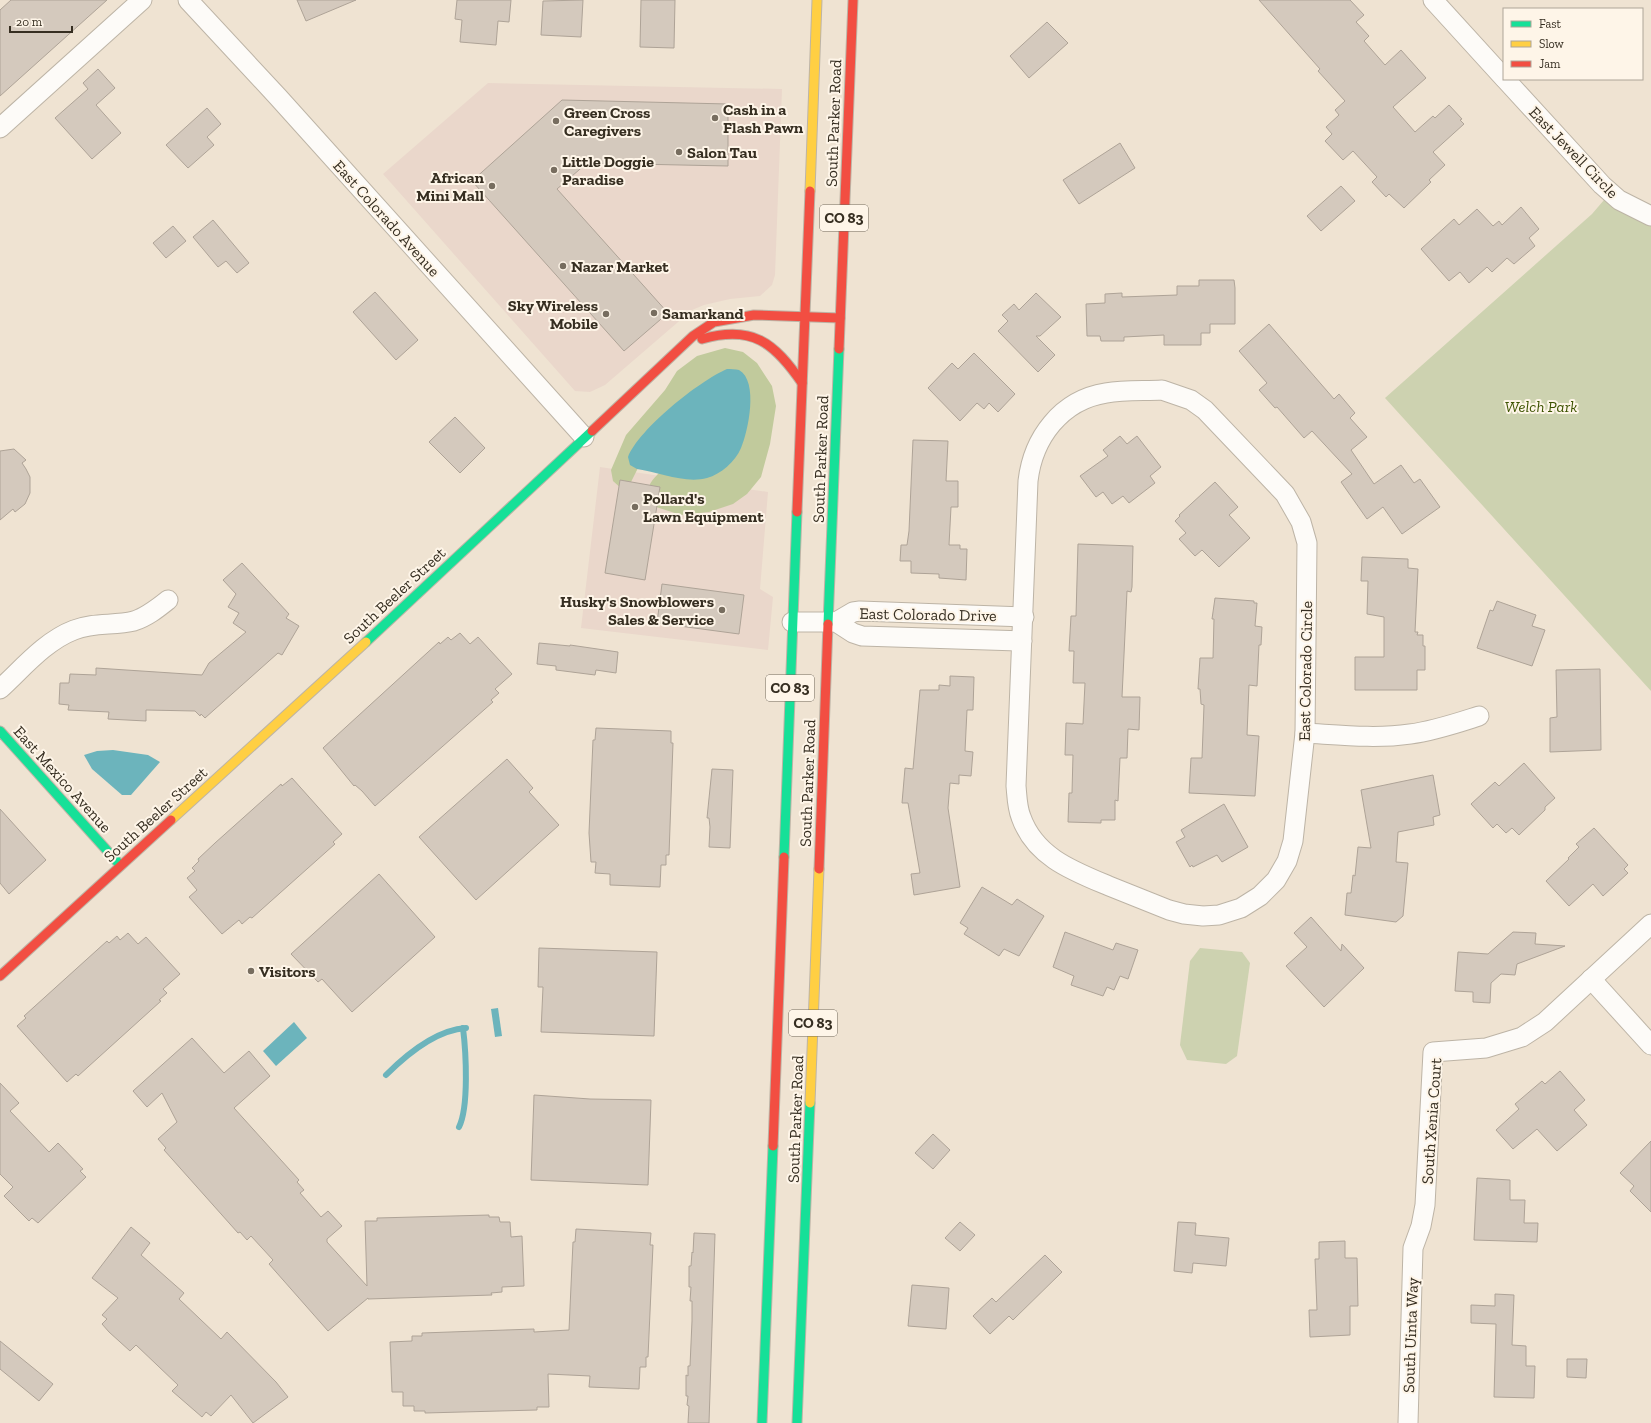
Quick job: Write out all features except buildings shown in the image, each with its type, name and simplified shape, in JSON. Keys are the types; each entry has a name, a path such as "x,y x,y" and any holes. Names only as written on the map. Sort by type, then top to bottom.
{"main road":[{"name":"South Parker Road","path":"762,1423 817,0"},
{"name":"South Parker Road","path":"797,1423 832,622 840,318 854,0"},
{"name":"South Beeler Street","path":"0,976 424,589 671,355 693,336 714,322 754,315 840,318"},
{"path":"671,355 710,336 726,333 744,334 763,341 779,353 802,383"},
{"name":"East Mexico Avenue","path":"0,731 120,866"}],"street":[{"path":"0,128 142,0"},
{"name":"East Colorado Avenue","path":"188,0 315,138 584,437"},
{"name":"East Jewell Circle","path":"1433,0 1503,78"},
{"name":"East Jewell Circle","path":"1505,80 1606,189 1632,208 1651,216"},
{"name":"East Colorado Circle","path":"1162,390 1191,400 1205,410 1285,494 1301,522 1307,543 1305,732 1293,840 1287,861 1276,880 1260,896 1241,908 1219,915 1184,914 1169,910 1071,870 1045,853 1031,836 1021,817 1016,786 1022,641 1030,465 1050,424 1065,410 1106,393 1162,390"},
{"path":"0,689 46,648 72,630 93,624 134,621 152,612 168,600"},
{"name":"East Colorado Drive","path":"832,622 853,612 860,611 1024,616"},
{"path":"792,622 832,622"},
{"name":"East Colorado Drive","path":"832,622 852,633 862,636 1022,641"},
{"path":"1305,732 1386,736 1410,734 1434,730 1479,716"},
{"name":"South Xenia Court","path":"1413,1248 1421,1226 1425,1205 1433,1052 1486,1048 1522,1037 1545,1022 1651,924"},
{"path":"1591,979 1651,1045"},
{"name":"South Uinta Way","path":"1408,1423 1413,1248"}],"shaded area":[{"path":"488,83 782,89 775,275 772,285 760,296 730,299 704,305 692,310 605,385 590,392 575,391 383,174"},
{"path":"600,467 768,492 760,589 773,597 768,650 581,628"}],"green space":[{"name":"Welch Park","path":"1610,193 1651,216 1651,691 1385,398 1592,214"},
{"path":"725,348 743,352 757,363 772,386 776,406 770,444 761,477 747,494 733,504 709,512 681,515 653,506 649,495 649,487 652,480 660,472 646,452 628,488 623,490 613,481 611,470 626,435 665,390 677,371 697,356"},
{"path":"1200,948 1242,952 1250,963 1237,1056 1226,1064 1187,1060 1180,1045 1190,961"}],"water":[{"path":"727,369 739,370 745,376 749,385 750,407 744,441 735,458 727,467 717,474 707,478 690,480 637,469 630,465 628,457 634,446 657,420 701,384"},
{"path":"113,750 148,755 160,762 131,795 122,795 92,769 84,755 97,751"},
{"path":"498,1008 502,1036 495,1037 491,1009"},
{"path":"294,1022 307,1038 276,1066 263,1051"}],"waterway":[{"path":"459,1127 464,1106 466,1079 463,1028"},
{"path":"386,1075 413,1051 433,1038 444,1033 466,1028"}],"traffic: fast":[{"path":"828,624 839,349"},
{"path":"366,642 592,431"},
{"path":"784,857 797,512"},
{"path":"0,731 120,865"},
{"path":"797,1423 810,1103"},
{"path":"762,1423 773,1146"}],"traffic: slow":[{"path":"810,191 817,0"},
{"path":"171,820 366,642"},
{"path":"810,1103 819,869"}],"traffic: jam":[{"path":"839,349 853,0"},
{"path":"797,512 810,191"},
{"path":"592,431 693,336 714,322 754,315 840,318"},
{"path":"702,339 720,335 735,334 760,340 782,357 802,383"},
{"path":"819,869 828,624"},
{"path":"0,976 171,820"},
{"path":"773,1146 784,857"}],"place":[{"name":"Cash in a Flash Pawn","path":"715,118"},
{"name":"Green Cross Caregivers","path":"556,121"},
{"name":"Salon Tau","path":"679,152"},
{"name":"Little Doggie Paradise","path":"554,170"},
{"name":"African Mini Mall","path":"492,186"},
{"name":"Nazar Market","path":"563,266"},
{"name":"Samarkand","path":"654,313"},
{"name":"Sky Wireless Mobile","path":"606,314"},
{"name":"Pollard's Lawn Equipment","path":"635,507"},
{"name":"Husky's Snowblowers Sales & Service","path":"722,610"},
{"name":"Visitors","path":"251,971"}]}
